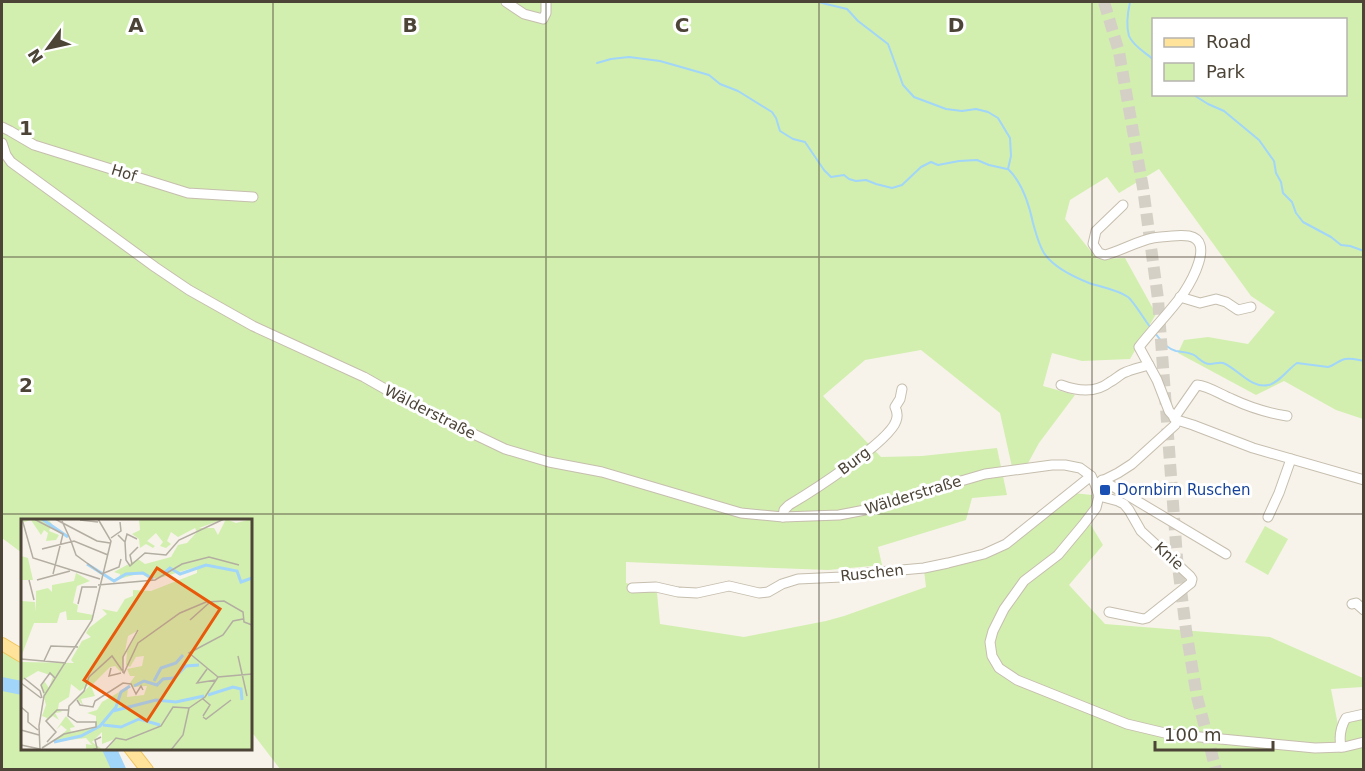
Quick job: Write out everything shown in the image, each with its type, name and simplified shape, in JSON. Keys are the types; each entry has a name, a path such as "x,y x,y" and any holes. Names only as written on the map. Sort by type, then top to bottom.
{"main road":[{"path":"2,644 21,655"},
{"path":"132,750 147,770"}],"street":[{"path":"506,2 524,14 543,19 546,13 546,2"},
{"name":"Hof","path":"2,127 34,146 188,193 253,196"},
{"name":"Wälderstraße","path":"2,143 11,162 189,290 253,326 364,377 429,413 505,449 549,462 602,472 741,513 783,517 839,515 865,510 985,474 1035,467 1073,466 1096,480"},
{"path":"1123,205 1096,231 1093,244 1099,253 1105,255 1150,239 1190,236 1197,239 1202,247 1195,273 1180,297 1138,347 1158,380 1169,411 1176,419 1253,448 1364,480"},
{"path":"1180,297 1200,303 1216,299 1238,310 1251,307"},
{"path":"1061,385 1071,389 1098,389 1125,372 1149,365"},
{"path":"1287,416 1257,409 1202,385 1197,385 1176,419 1175,425 1162,438 1118,474 1096,480 1099,496 1096,508 1058,555 1024,581 1004,609 990,642 992,656 999,668 1017,680 1097,713 1146,729 1170,734 1315,748 1341,747 1364,742"},
{"name":"Burg","path":"783,517 784,510 789,505 838,473 873,447 886,434 896,421 896,407 902,389"},
{"path":"1268,517 1291,459"},
{"name":"Knie","path":"1096,480 1226,554"},
{"name":"Ruschen","path":"632,588 656,587 697,593 729,586 759,593 768,592 798,579 842,577 924,568 948,563 984,554 1006,544 1096,480"},
{"name":"Knie","path":"1099,496 1124,504 1141,531 1192,579 1191,583 1147,618 1109,612"},
{"path":"1352,604 1356,603 1364,609"},
{"path":"1341,747 1339,739 1346,718 1364,714"}],"green space":[{"path":"2,2 1363,2 1363,419 1336,410 1284,381 1256,395 1178,353 1184,340 1208,337 1248,344 1275,312 1251,296 1159,169 1119,193 1107,177 1070,200 1065,219 1097,259 1125,258 1156,314 1130,359 1082,361 1052,353 1043,386 1075,395 1039,443 1027,465 1012,467 1000,413 921,350 865,360 823,396 881,457 922,456 997,448 1007,495 972,498 966,520 878,547 882,565 828,570 626,562 626,583 657,593 660,624 744,637 826,621 926,587 924,570 984,557 1073,493 1092,495 1089,522 1103,545 1069,585 1105,624 1270,637 1363,678 1363,687 1331,689 1338,725 1363,719 1363,769 280,769 252,732 252,519 21,519 21,552 2,538"},
{"path":"1265,526 1288,539 1268,575 1245,562"},
{"path":"2,644 21,656 21,750 116,750 126,769 2,769"}],"waterway":[{"path":"819,2 847,9 858,21 888,44 903,85 914,97 946,109 962,111 976,109 998,118 1010,138 1011,156 1008,169 1024,194 1037,238 1044,253 1053,263 1071,275 1128,297 1150,327"},
{"path":"1130,2 1127,23 1129,36 1152,58"},
{"path":"597,63 629,57 660,61 709,75 720,84 738,91 772,112 780,131 793,139 805,142 831,177 844,175 856,181 866,180 892,188 902,185 921,167 931,162 938,165 977,160 1007,169"},
{"path":"1195,96 1224,111 1259,140 1274,161 1283,193 1292,202 1303,222 1341,245 1364,251"},
{"path":"1155,333 1164,344 1173,350 1192,354 1208,364 1223,363 1250,381 1262,385 1272,384 1297,363 1328,367 1345,359 1364,361"},
{"path":"2,684 21,688"},
{"path":"110,750 119,770"}],"tunnel":[{"path":"1104,2 1119,52 1143,188 1158,299 1177,558 1186,630 1197,697 1216,770"}],"place":[{"name":"Dornbirn Ruschen","path":"1105,490"}]}
